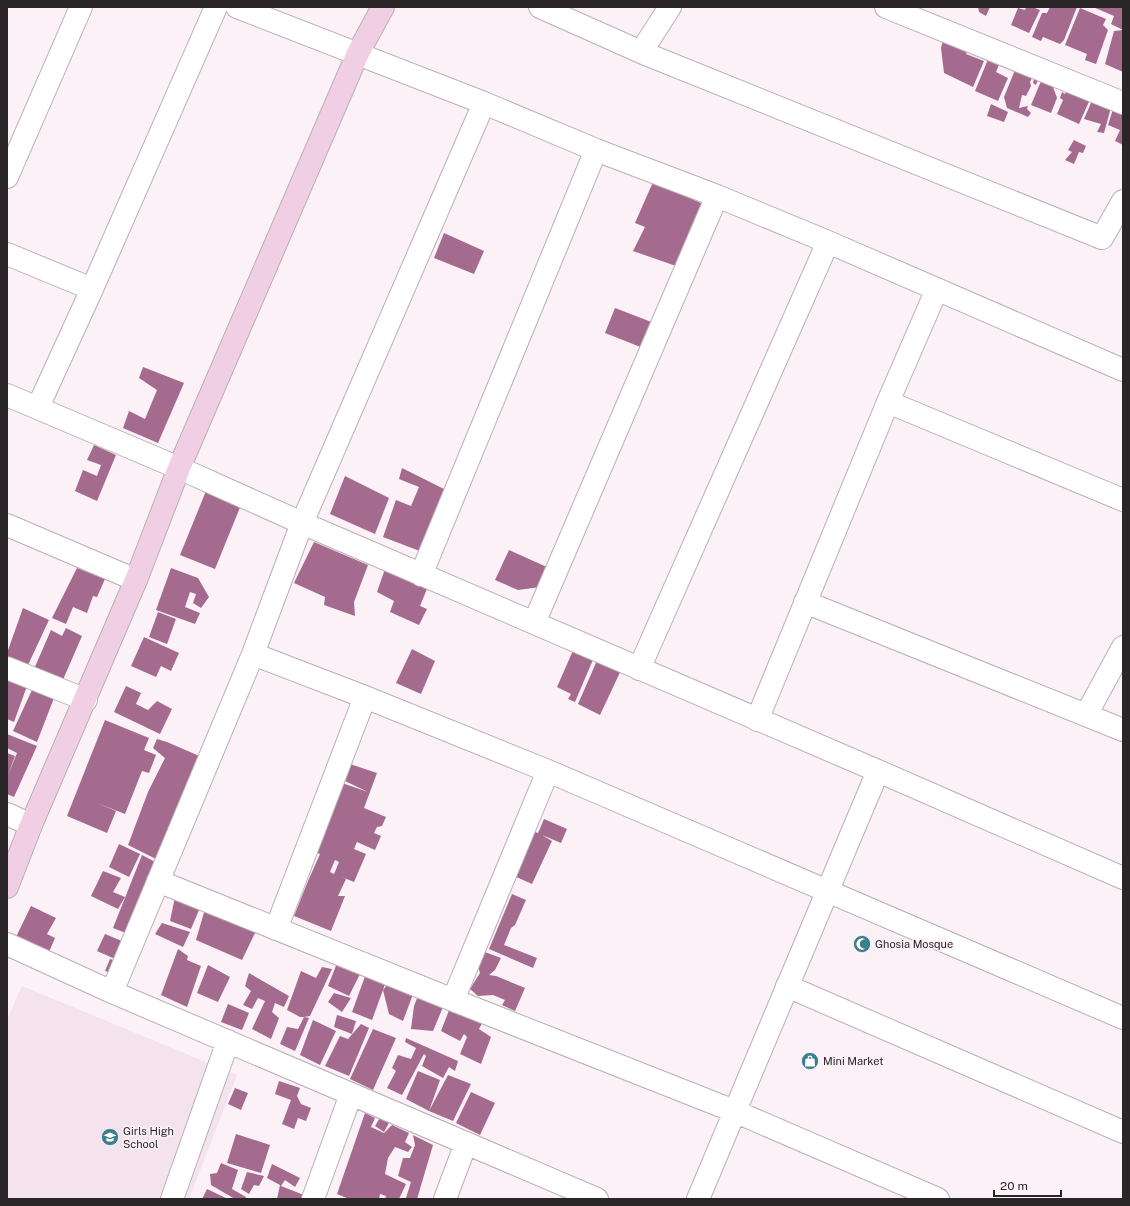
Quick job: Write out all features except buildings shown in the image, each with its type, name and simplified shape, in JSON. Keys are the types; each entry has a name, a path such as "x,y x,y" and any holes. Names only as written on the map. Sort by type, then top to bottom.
{"main road":[{"path":"7,887 136,580 179,468 358,53 384,7"}],"street":[{"path":"7,177 81,7"},
{"path":"38,407 92,290 216,7"},
{"path":"237,7 358,53 484,103 596,150 717,196 828,242 1123,370"},
{"path":"540,7 641,52 1102,238 1123,201"},
{"path":"641,52 670,7"},
{"path":"886,7 1123,103"},
{"path":"112,992 253,654 302,524 484,103"},
{"path":"421,575 596,150"},
{"path":"534,623 717,196"},
{"path":"639,669 828,242"},
{"path":"7,254 92,290"},
{"path":"757,720 804,602 937,289"},
{"path":"7,395 179,468 302,524 878,771 1123,878"},
{"path":"888,402 1123,500"},
{"path":"7,525 136,580"},
{"path":"804,602 1123,730"},
{"path":"1086,715 1123,647"},
{"path":"253,654 365,697 548,771 1123,1018"},
{"path":"7,668 86,700"},
{"path":"276,929 365,697"},
{"path":"453,1000 548,771"},
{"path":"698,1199 878,771"},
{"path":"7,814 32,825"},
{"path":"158,881 734,1111 938,1199"},
{"path":"7,944 112,992 597,1199"},
{"path":"787,986 1123,1132"},
{"path":"172,1199 228,1041"},
{"path":"313,1199 351,1094"},
{"path":"445,1199 466,1143"}],"shaded area":[{"name":"Girls High School","path":"22,986 237,1075 189,1199 7,1199 7,1020"}],"place":[{"name":"Ghosia Mosque","path":"862,944"},
{"name":"Mini Market","path":"810,1061"},
{"name":"Girls High School","path":"110,1137"}]}
